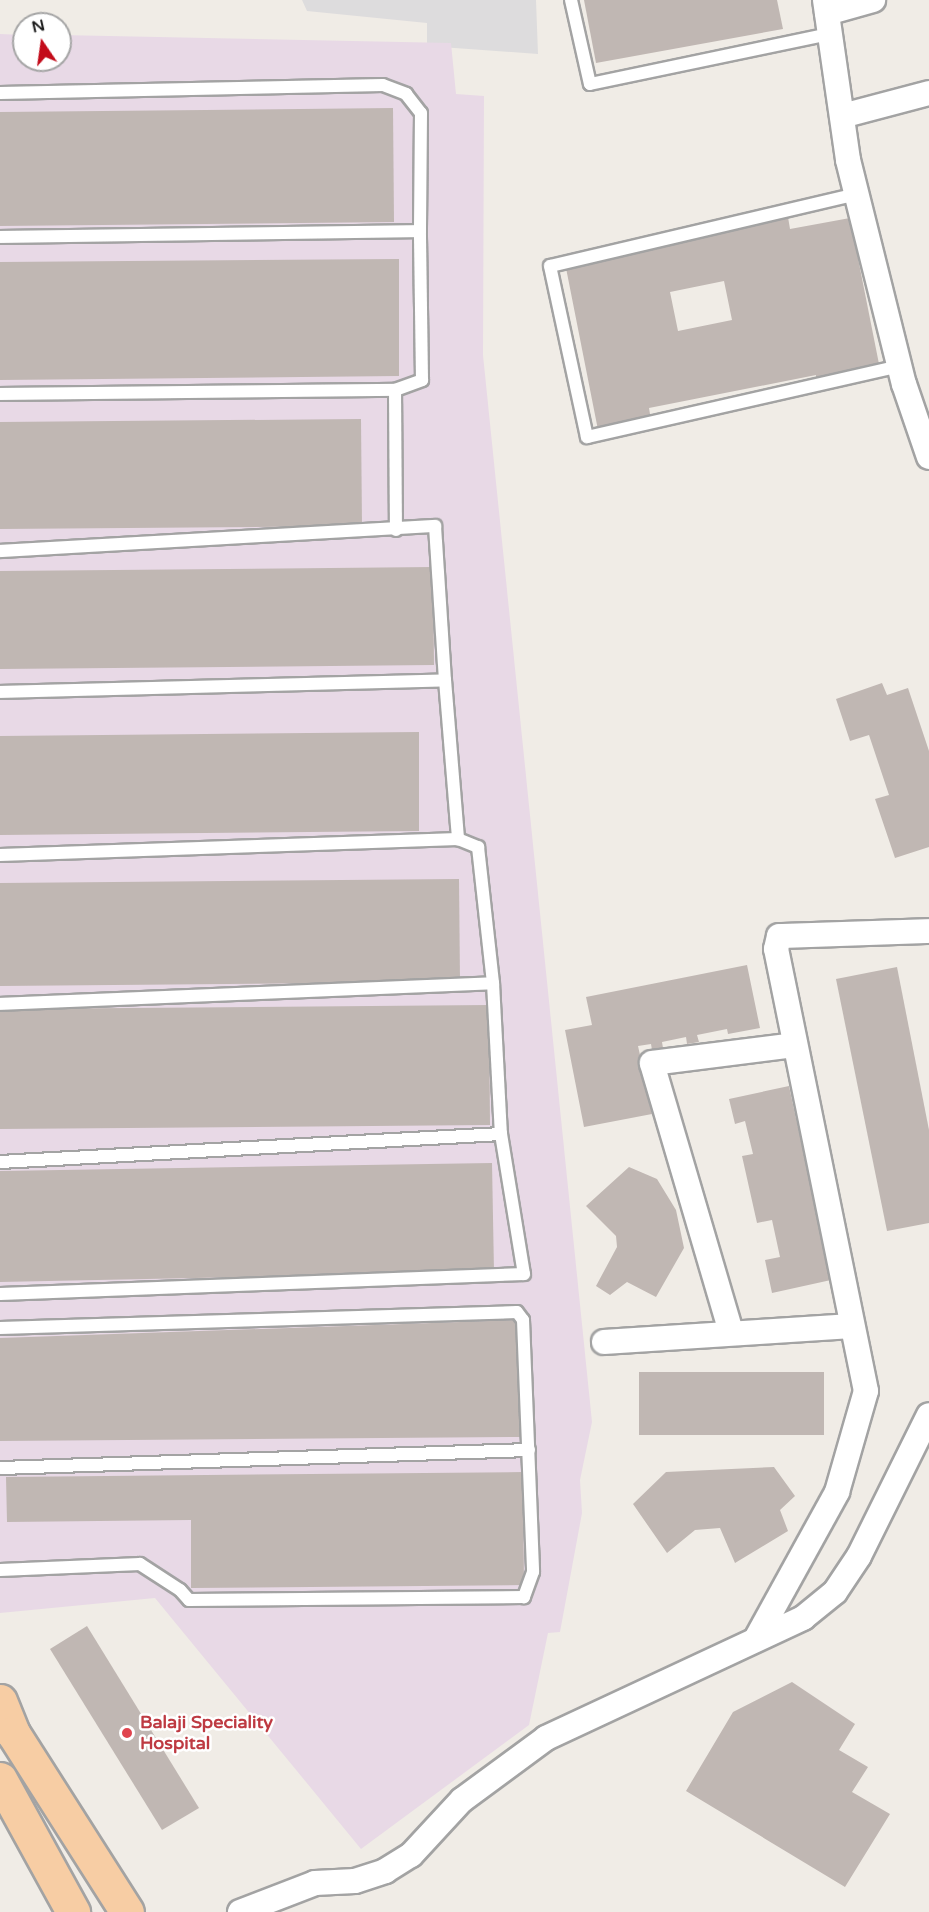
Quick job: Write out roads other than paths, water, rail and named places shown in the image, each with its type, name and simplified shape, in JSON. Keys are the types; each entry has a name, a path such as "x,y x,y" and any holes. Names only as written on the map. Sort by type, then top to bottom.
{"main road":[{"path":"0,1701 13,1733 127,1912"},
{"path":"0,1779 73,1912"}],"street":[{"path":"873,0 828,16 842,116 857,194 899,366 921,414 929,457"},
{"path":"842,116 929,93"},
{"path":"756,1640 837,1492 866,1391 794,1045 776,950 779,936 929,931"},
{"path":"730,1332 652,1063 794,1045"},
{"path":"604,1342 730,1332 851,1326"},
{"path":"240,1912 315,1883 355,1881 385,1871 411,1855 462,1800 546,1738 803,1618 835,1592 859,1556 929,1415"}],"lane":[{"path":"571,0 590,84 828,16"},
{"path":"0,93 383,85 406,94 421,113 422,380 395,390 0,394"},
{"path":"857,194 550,266 586,437 899,366"},
{"path":"0,237 420,231"},
{"path":"395,390 396,530"},
{"path":"0,551 435,526 458,839"},
{"path":"0,692 446,680"},
{"path":"0,855 458,839 478,847 493,983 501,1134 524,1274 0,1294"},
{"path":"0,1004 493,983"},
{"path":"0,1162 501,1134"},
{"path":"0,1328 517,1312 523,1320 533,1572 524,1597 189,1600 180,1590 140,1564 0,1570"},
{"path":"0,1468 529,1450"}],"place":[{"name":"Balaji Speciality Hospital","path":"127,1733"}]}
